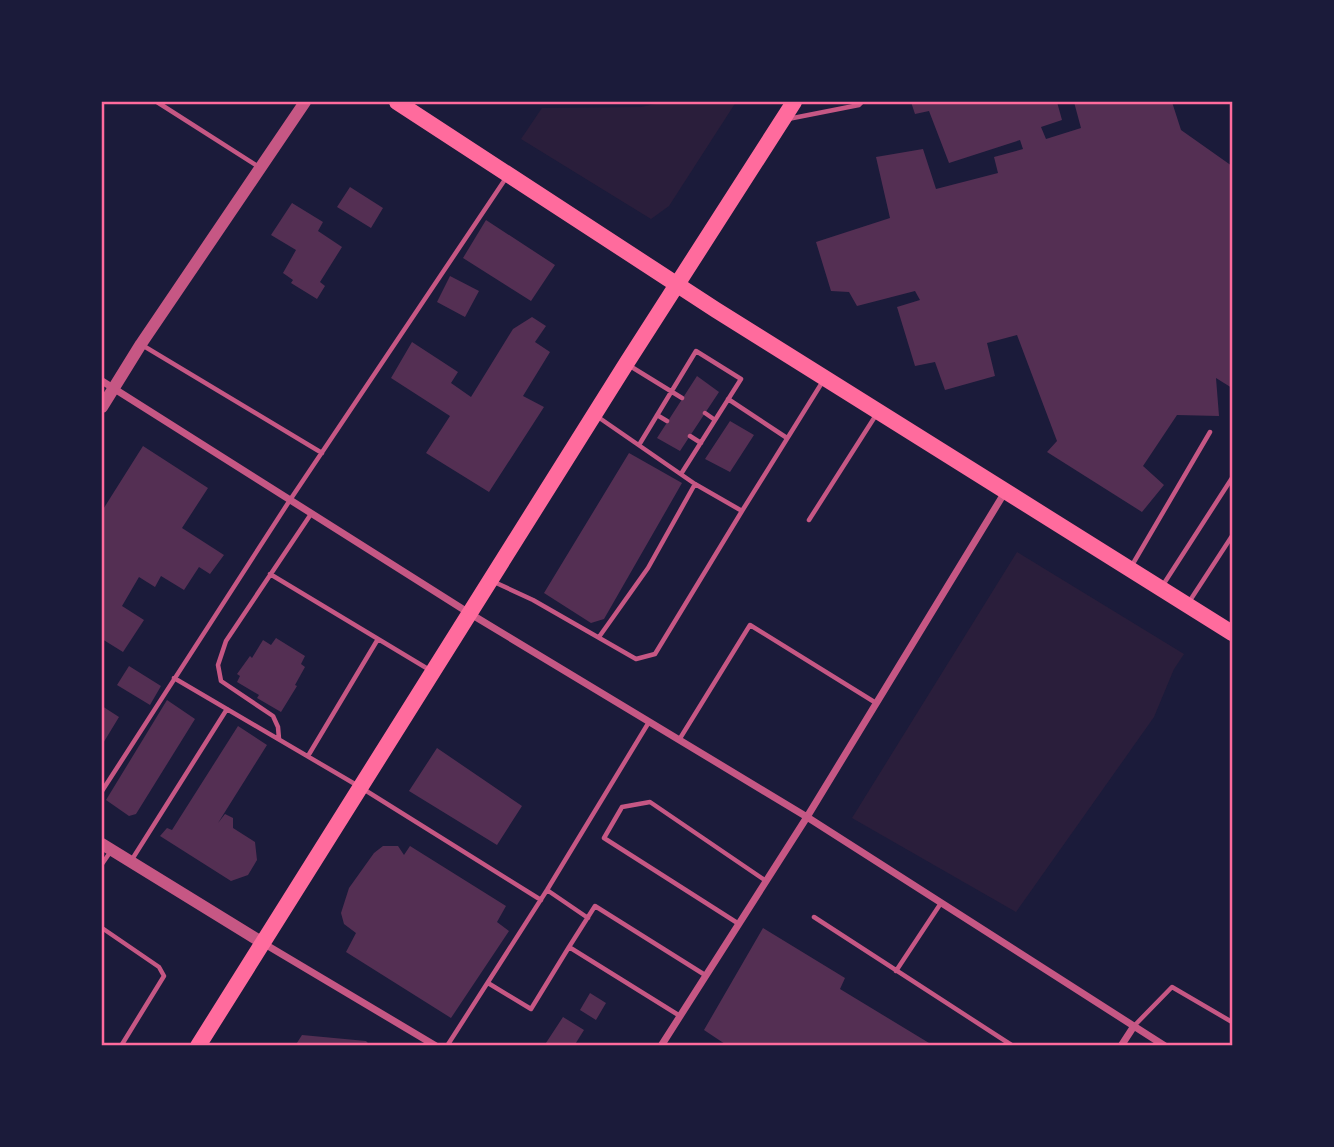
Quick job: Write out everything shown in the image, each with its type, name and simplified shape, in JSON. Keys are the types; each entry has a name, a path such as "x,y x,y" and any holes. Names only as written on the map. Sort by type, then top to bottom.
{"main road":[{"path":"397,102 824,379 1233,633"},
{"path":"198,1045 794,102"}],"street":[{"path":"102,407 141,344 305,102"},
{"path":"102,380 469,613 807,817 1165,1045"},
{"path":"661,1045 807,817 1005,492"},
{"path":"107,847 436,1045"},
{"path":"1121,1045 1134,1026"}],"lane":[{"path":"157,102 260,167"},
{"path":"781,121 859,105 862,102"},
{"path":"102,791 290,500 508,174"},
{"path":"141,344 321,453"},
{"path":"639,445 696,351 741,379 681,474"},
{"path":"626,364 682,398"},
{"path":"490,580 636,659 655,654 824,379"},
{"path":"727,399 787,438"},
{"path":"809,520 877,412"},
{"path":"705,413 715,419"},
{"path":"594,415 695,484 743,511"},
{"path":"657,415 667,421"},
{"path":"1129,569 1210,432"},
{"path":"690,436 701,443"},
{"path":"1161,589 1233,478"},
{"path":"599,638 648,568 695,484"},
{"path":"279,740 278,727 273,716 221,681 218,673 220,655 226,641 312,513"},
{"path":"1187,605 1233,536"},
{"path":"270,574 432,671"},
{"path":"679,740 750,625 877,703"},
{"path":"308,756 378,639"},
{"path":"174,678 360,787 541,900"},
{"path":"130,862 227,709"},
{"path":"447,1045 541,900 649,722"},
{"path":"739,924 604,838 622,807 650,802 766,881"},
{"path":"102,864 107,847"},
{"path":"547,890 588,918"},
{"path":"896,971 941,903"},
{"path":"488,983 531,1009 595,906 706,976"},
{"path":"814,917 1013,1045"},
{"path":"102,928 159,967 164,976 121,1045"},
{"path":"569,947 680,1016"},
{"path":"1134,1026 1172,986 1233,1023"}],"shaded area":[{"path":"665,102 736,102 669,206 651,219 521,139 542,108 641,107"},
{"path":"1017,552 1184,654 1174,669 1154,717 1016,912 852,818"}],"building":[{"path":"911,102 1057,102 1062,120 1041,127 1046,139 1081,128 1074,102 1172,102 1181,130 1232,166 1232,388 1216,378 1219,416 1177,415 1143,466 1164,485 1142,512 1047,452 1057,441 1017,335 987,343 995,376 945,390 935,362 915,366 897,307 920,300 915,291 857,306 849,292 831,291 816,242 890,218 876,157 923,149 936,189 998,173 994,157 1023,149 1020,140 949,163 929,111 915,114"},
{"path":"350,187 383,208 371,228 337,207"},
{"path":"292,203 323,222 318,231 342,247 320,282 325,286 317,299 291,283 293,280 283,273 296,250 271,235"},
{"path":"486,220 555,265 531,301 463,258"},
{"path":"450,276 479,291 465,317 437,302"},
{"path":"532,317 546,326 535,342 550,352 523,396 544,407 489,492 426,453 450,416 391,378 412,342 458,372 451,383 471,397 513,329"},
{"path":"697,376 719,392 680,451 657,438"},
{"path":"730,421 754,435 730,472 705,459"},
{"path":"143,446 208,488 182,528 224,555 210,574 199,567 184,590 161,576 155,587 139,577 122,606 144,620 123,652 102,639 102,511"},
{"path":"629,453 682,483 604,619 591,623 544,593"},
{"path":"276,638 305,656 301,664 305,667 295,685 297,686 281,712 237,682 240,676 237,674 250,656 252,658 263,640 271,645"},
{"path":"129,666 161,686 150,705 117,685"},
{"path":"167,700 195,719 136,814 129,816 106,800"},
{"path":"102,706 119,717 102,745"},
{"path":"238,726 267,745 218,823 225,814 233,818 233,828 255,842 257,860 248,875 231,881 160,836 167,828 172,830"},
{"path":"437,748 522,806 497,845 409,791"},
{"path":"383,846 398,846 404,855 410,846 506,906 497,922 509,931 451,1018 346,952 356,933 344,924 341,913 349,888 374,853"},
{"path":"763,928 845,978 840,989 934,1046 728,1046 704,1030"},
{"path":"590,993 606,1003 596,1020 580,1010"},
{"path":"563,1017 584,1030 574,1046 544,1046"},
{"path":"302,1035 366,1041 371,1046 295,1046"}]}
